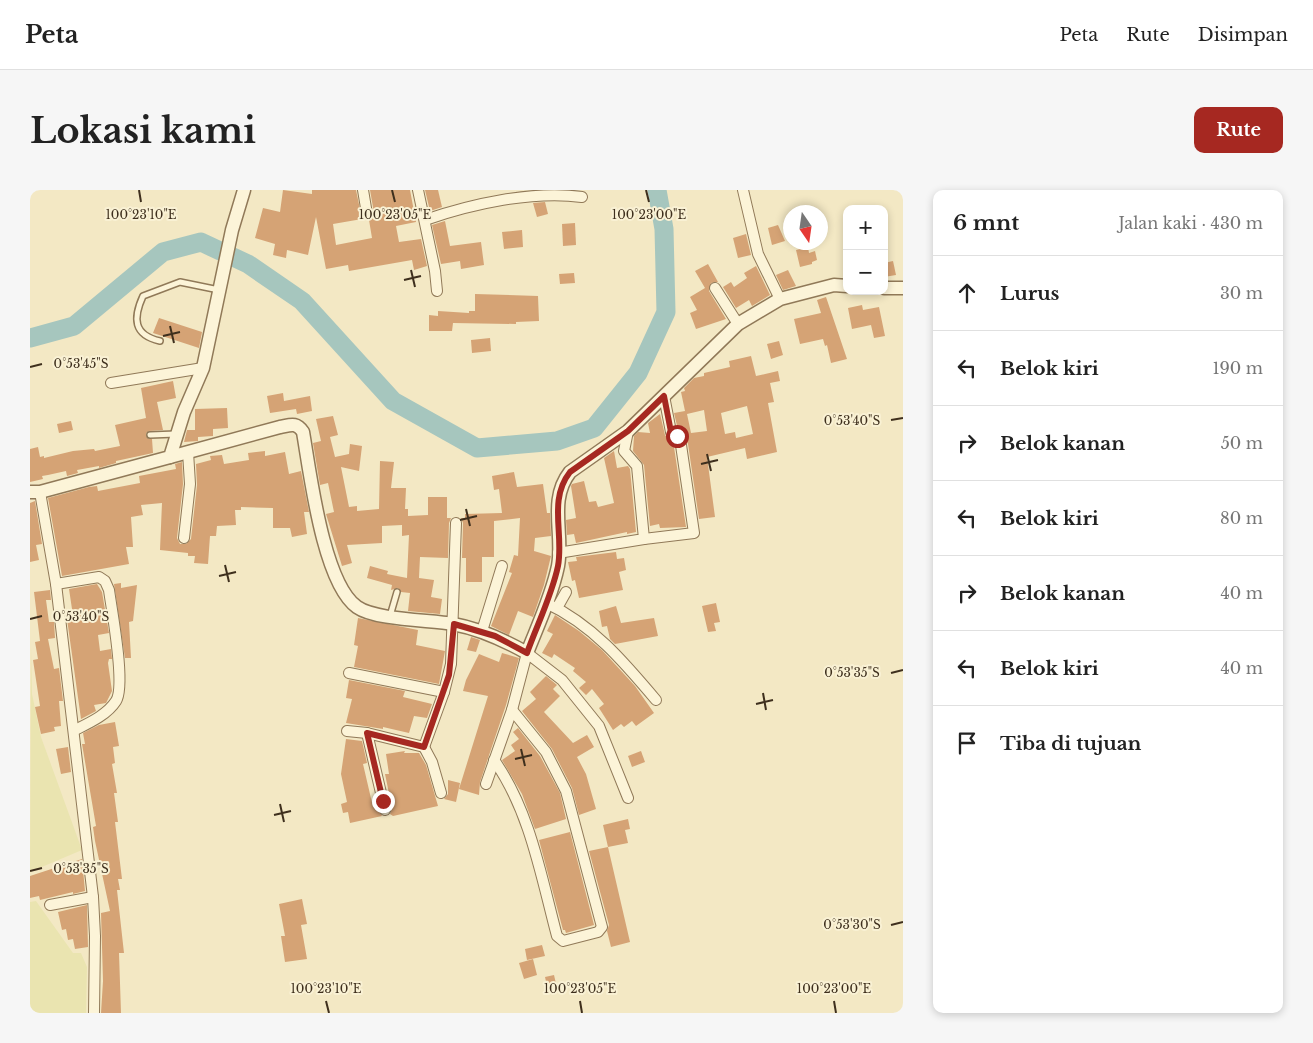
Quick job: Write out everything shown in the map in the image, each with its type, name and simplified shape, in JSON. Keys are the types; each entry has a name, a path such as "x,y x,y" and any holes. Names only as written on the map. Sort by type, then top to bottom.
{"street":[{"path":"170,457 179,434 184,412 203,368 232,230 244,190"},
{"path":"362,190 367,214"},
{"path":"418,190 437,291"},
{"path":"743,190 758,254 780,299"},
{"path":"425,220 468,205 532,194 551,192 582,197"},
{"path":"486,784 512,710 527,653 551,605 558,554 558,503 564,479 575,468 628,431 738,324 780,299 834,285 843,286"},
{"path":"715,288 738,324"},
{"path":"888,288 903,288"},
{"path":"111,383 203,368"},
{"path":"558,554 644,539 694,533 681,445 677,436 673,436 671,432 664,396"},
{"path":"94,1013 95,936 93,897 75,730 56,584 33,492 280,427 293,424 298,426 303,432 322,538 335,573 357,608 390,616 454,624 482,631 527,653 562,680 600,726 628,798"},
{"path":"628,431 624,451 637,466 644,539"},
{"path":"184,538 190,484 188,452"},
{"path":"442,794 432,762 424,747 452,664 456,523"},
{"path":"482,631 502,566"},
{"path":"56,584 99,577 103,579 109,590 120,674 117,699 111,708 95,720 75,730"},
{"path":"551,605 566,592"},
{"path":"551,605 579,621 624,661 656,700"},
{"path":"349,673 444,692"},
{"path":"494,760 504,774 525,818 557,936 563,941 602,930 566,791 546,752 512,710"},
{"path":"347,731 367,733 424,747"},
{"path":"367,733 385,810"},
{"path":"50,905 93,897"}],"lane":[{"path":"160,341 148,338 138,326 135,312 143,296 180,282 219,290"},
{"path":"150,435 179,434"},
{"path":"390,616 397,592"}],"shaded area":[{"path":"31,647 32,694 41,737 82,850 30,872"},
{"path":"36,901 73,953 81,953 87,967 86,1013 30,1013 30,902"}],"building":[{"path":"283,190 312,194 312,190 356,190 362,219 333,224 336,245 372,238 369,220 374,213 370,190 410,190 416,222 396,226 399,242 421,239 427,266 414,270 412,260 349,271 348,265 326,269 316,217 308,255 287,250 286,258 273,255 275,244 255,238 263,208 280,212"},
{"path":"425,190 438,190 442,207 430,211"},
{"path":"545,202 548,214 537,217 533,203"},
{"path":"445,221 450,246 481,242 484,265 461,269 460,261 441,264 432,225"},
{"path":"575,223 576,245 563,246 562,224"},
{"path":"778,225 783,242 772,245 768,228"},
{"path":"522,230 523,247 504,249 502,232"},
{"path":"746,234 751,255 738,258 733,238"},
{"path":"796,250 808,250 809,253 815,251 817,260 812,262 812,264 800,267"},
{"path":"893,261 896,275 888,276 888,262"},
{"path":"708,264 718,282 711,283 709,291 726,319 696,329 690,313 697,310 690,297 705,288 695,271"},
{"path":"756,266 770,295 752,306 749,300 736,308 723,287 731,282 734,287 747,278 744,273"},
{"path":"788,270 796,286 783,290 776,275"},
{"path":"574,273 575,283 560,284 559,274"},
{"path":"475,294 538,296 539,321 516,322 516,324 453,323 452,331 429,331 429,315 438,316 438,311 469,313 469,311 475,311"},
{"path":"826,297 847,359 831,363 827,345 825,346 823,339 800,344 794,319 821,313 817,300"},
{"path":"862,305 863,310 879,307 885,336 874,338 871,325 852,329 848,308"},
{"path":"159,318 202,332 199,348 153,333"},
{"path":"490,338 491,351 472,353 471,340"},
{"path":"779,341 783,355 771,359 767,344"},
{"path":"751,356 756,376 778,371 780,381 770,383 774,402 768,403 777,452 747,459 745,448 707,457 715,517 699,519 688,444 683,434 678,430 674,413 685,411 681,392 685,391 684,388 694,378 704,376 704,373 730,367 729,361","holes":["747,406 753,434 736,438 735,432 725,434 721,413","704,410 707,431 691,433 687,414"]},
{"path":"173,381 176,398 157,402 163,430 146,433 147,438 152,439 153,453 116,461 116,463 99,468 99,466 77,470 78,473 67,476 66,471 42,476 43,479 30,482 30,449 38,447 40,457 44,456 44,458 73,451 94,449 95,451 120,446 115,425 146,418 141,388"},
{"path":"283,393 284,401 310,396 312,411 297,414 296,409 270,413 267,396"},
{"path":"227,408 228,428 213,429 213,436 198,437 198,441 184,442 187,430 195,430 195,409"},
{"path":"660,414 665,435 674,447 686,527 660,528 659,524 650,526 644,465 633,451 634,436 638,432 650,433 648,423"},
{"path":"333,416 338,435 330,437 335,457 349,454 350,444 362,446 359,471 341,467 349,507 357,506 357,511 379,509 380,461 394,462 391,488 406,488 405,509 408,509 408,516 428,515 428,497 447,497 447,518 451,518 449,523 448,558 420,557 419,578 434,580 431,597 442,599 440,614 408,611 410,593 401,592 398,588 391,590 392,585 367,578 370,566 388,571 387,574 407,578 409,535 402,536 402,525 382,526 382,543 347,545 352,563 342,566 326,514 334,512 328,483 320,485 313,443 321,441 316,419"},
{"path":"71,421 73,430 59,433 57,424"},
{"path":"265,451 265,456 285,452 289,474 301,471 309,512 304,512 307,534 292,537 290,528 273,528 273,508 241,507 241,510 235,510 236,525 217,526 216,536 210,536 208,564 194,563 195,556 188,556 188,553 160,550 162,503 141,505 143,515 131,517 133,547 126,547 129,564 62,576 48,498 89,487 97,486 98,491 140,483 139,476 176,469 175,464 182,462 183,484 177,538 180,544 186,544 191,539 197,485 196,464 211,460 210,456 222,455 224,464 249,460 248,453"},
{"path":"614,451 617,468 628,466 630,469 636,532 627,534 627,532 576,543 574,534 567,535 566,520 576,518 571,486 572,484 584,481 589,502 596,501 598,507 614,503 604,458"},
{"path":"514,472 517,487 543,484 547,513 550,513 551,536 535,538 534,551 551,556 533,617 518,611 509,635 491,626 512,573 509,572 514,555 518,556 520,518 494,521 494,557 482,557 482,582 466,582 466,558 462,558 463,523 461,518 465,518 465,514 502,513 499,489 494,490 492,476"},
{"path":"35,501 42,544 36,545 39,560 30,562 30,503"},
{"path":"616,552 617,559 624,558 626,570 619,572 623,590 579,598 575,580 572,581 568,562 577,561 576,557"},
{"path":"121,583 121,588 137,585 133,621 129,622 131,658 125,658 114,584"},
{"path":"97,584 102,592 109,633 98,635 100,651 111,649 112,659 109,659 108,663 112,691 106,703 94,705 96,711 81,719 67,619 67,610 72,609 69,589"},
{"path":"50,590 51,600 46,600 49,622 54,622 55,638 48,639 54,669 59,668 63,701 59,701 61,726 54,727 55,731 41,734 35,707 40,706 33,660 38,659 35,642 40,641 34,592"},
{"path":"716,603 720,622 714,623 716,631 708,632 702,606"},
{"path":"616,606 621,623 654,618 658,636 615,644 610,639 607,626 602,627 599,611"},
{"path":"555,615 579,631 602,650 635,686 654,713 636,726 632,721 624,727 621,724 613,730 599,708 604,704 592,689 586,695 579,688 586,682 573,671 575,668 554,654 552,658 542,653 553,634 547,631"},
{"path":"358,618 418,630 416,645 445,651 439,684 354,667 358,646 354,645"},
{"path":"471,637 480,640 476,652 467,650"},
{"path":"502,653 519,658 506,705 480,782 479,795 459,789 488,696 463,691 466,680 479,654 499,662"},
{"path":"546,676 557,685 553,689 560,696 544,712 573,743 587,735 594,747 577,757 586,774 596,809 579,815 572,788 552,749 522,711 536,699 530,692"},
{"path":"349,680 405,691 403,697 432,704 427,718 414,716 409,733 383,727 383,729 346,723 352,699 346,698"},
{"path":"115,722 119,746 113,747 115,763 112,764 117,793 114,793 118,822 115,822 122,879 118,879 120,890 117,890 124,953 119,953 121,1013 101,1013 103,981 101,913 110,911 95,841 93,827 96,826 82,744 85,744 83,733 99,725"},
{"path":"518,728 540,756 560,793 566,819 535,829 522,794 502,760 515,751 511,745 519,739 513,732"},
{"path":"346,739 362,741 367,763 363,764 373,807 377,806 382,816 350,823 348,812 343,813 341,804 347,802 341,774"},
{"path":"68,747 71,772 61,774 56,749"},
{"path":"405,751 404,753 419,753 426,765 438,806 393,816 390,814 392,808 385,774 389,774 386,754"},
{"path":"641,751 645,762 632,767 628,756"},
{"path":"448,780 460,783 456,802 444,799 448,794"},
{"path":"628,819 630,829 625,830 628,843 608,847 603,825"},
{"path":"570,832 594,925 566,933 563,930 539,840"},
{"path":"608,847 630,942 611,947 607,931 609,925 589,851"},
{"path":"82,859 85,891 40,900 39,896 30,898 30,876"},
{"path":"302,899 307,924 301,925 307,959 285,962 281,936 285,936 279,904"},
{"path":"87,905 88,947 75,949 73,939 68,940 66,929 62,930 58,912"},
{"path":"542,945 545,956 527,960 525,949"},
{"path":"533,959 537,975 524,979 519,963"},
{"path":"554,975 557,988 548,990 545,977"}],"waterway":[{"path":"30,338 74,326 163,252 201,242 248,264 302,301 393,401 477,448 557,441 594,428 638,373 666,312 664,229 657,190"}],"route":[{"path":"383,801 367,733 424,747 452,664 454,624 495,636 527,653 552,587 557,568 557,511 560,489 564,479 575,468 628,431 664,396 671,432 673,436 677,436"}]}
